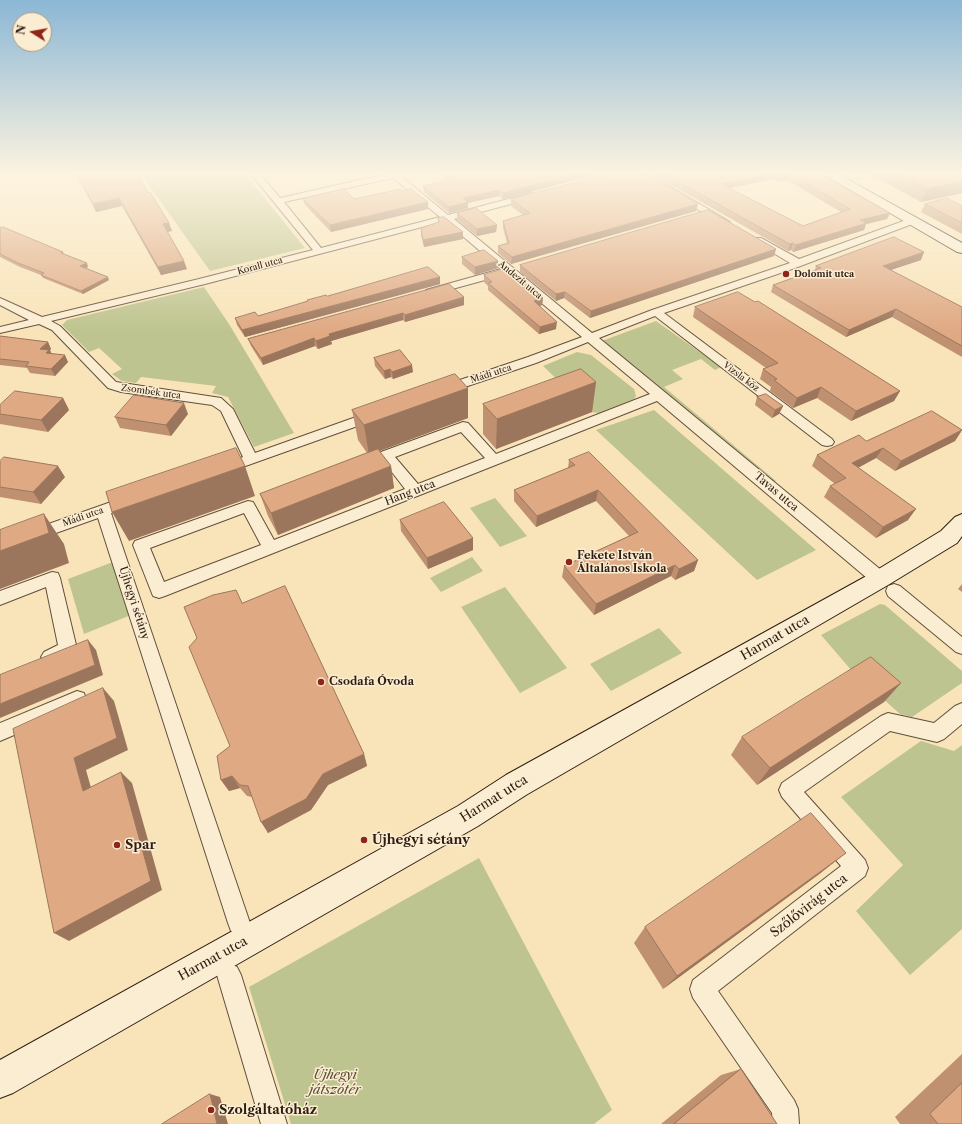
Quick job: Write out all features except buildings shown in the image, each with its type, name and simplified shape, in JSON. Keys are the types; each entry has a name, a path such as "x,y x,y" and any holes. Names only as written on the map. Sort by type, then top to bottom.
{"street":[{"path":"299,226 319,251"},
{"name":"Korall utca","path":"0,330 201,282 413,226"},
{"name":"Andezit utca","path":"456,226 591,338"},
{"name":"Mádi utca","path":"433,394 532,360 656,312 798,263 897,226"},
{"path":"922,226 962,248"},
{"path":"752,238 798,263"},
{"path":"417,295 523,266"},
{"name":"Zsombék utca","path":"0,301 56,328 112,385 121,388 213,401 222,405 229,414 251,459"},
{"name":"Vizsla köz","path":"656,312 827,442"},
{"name":"Tavas utca","path":"591,338 962,647"},
{"name":"Hang utca","path":"271,548 248,506 141,546 160,592 660,396"},
{"path":"214,472 389,410"},
{"path":"415,491 386,455 463,426 494,460"},
{"name":"Mádi utca","path":"0,547 140,497"},
{"name":"Újhegyi sétány","path":"103,510 238,923"},
{"name":"Harmat utca","path":"0,1080 468,816 516,785 887,585 950,536 962,522"},
{"path":"0,598 52,578 68,649 34,663"},
{"path":"0,732 77,699"},
{"name":"Szőlővirág utca","path":"786,1124 785,1109 702,989 857,868 789,790 888,722 937,733 962,712"},
{"path":"230,975 274,1124"}],"green space":[{"path":"178,226 288,226 305,248 210,271"},
{"path":"204,287 229,324 294,433 254,447 228,397 212,393 216,386 141,377 136,383 122,381 112,374 122,369 99,348 89,352 62,325 67,320"},
{"path":"656,321 721,367 715,370 701,359 672,370 683,379 664,387 776,481 769,483 599,342"},
{"path":"577,352 591,355 634,389 636,396 634,399 599,413 591,412 543,366"},
{"path":"654,410 816,550 757,580 596,430"},
{"path":"495,498 527,536 500,547 470,508"},
{"path":"472,557 483,571 441,592 430,578"},
{"path":"113,562 131,615 84,634 68,579"},
{"path":"505,587 567,668 520,693 461,607"},
{"path":"880,604 885,605 962,671 962,683 912,717 900,714 852,671 821,635"},
{"path":"659,628 682,653 611,691 590,664"},
{"path":"921,741 954,751 962,745 962,929 910,975 856,911 903,865 841,797"},
{"name":"Újhegyi játszótér","path":"479,858 612,1110 594,1124 291,1124 249,987"}],"place":[{"name":"Dolomit utca","path":"786,274"},
{"name":"Fekete István Általános Iskola","path":"569,562"},
{"name":"Csodafa Óvoda","path":"321,682"},
{"name":"Újhegyi sétány","path":"364,840"},
{"name":"Spar","path":"117,845"},
{"name":"Szolgáltatóház","path":"211,1110"}]}
